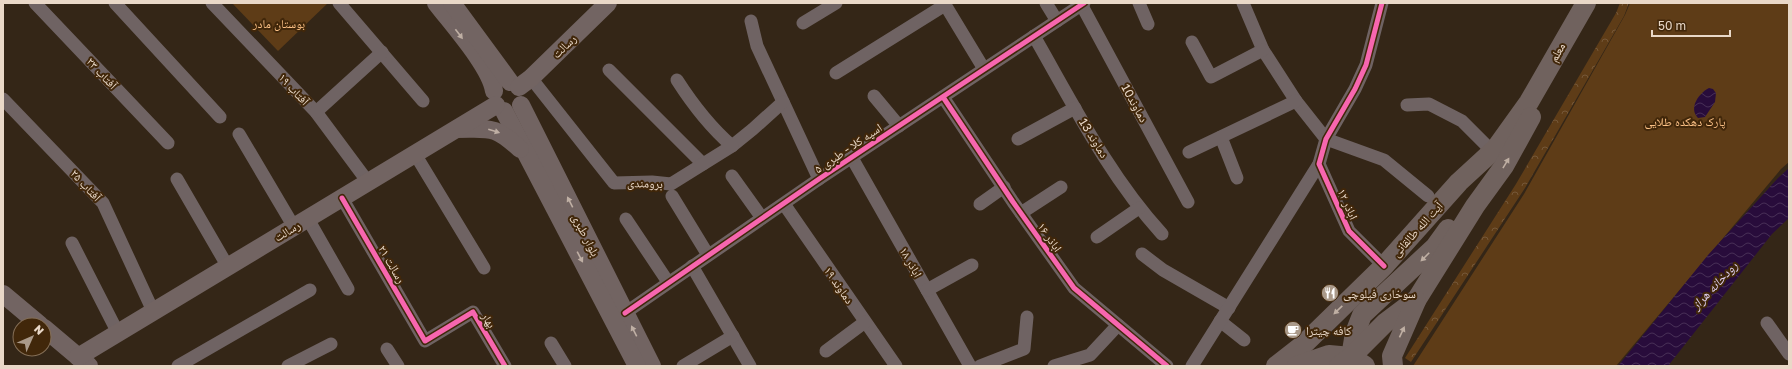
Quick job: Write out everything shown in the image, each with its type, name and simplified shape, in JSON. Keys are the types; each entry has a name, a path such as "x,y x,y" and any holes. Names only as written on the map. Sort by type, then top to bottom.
{"main road":[{"name":"بلوار طبری","path":"436,3 484,66 493,84 498,103 637,366"},
{"path":"452,3 520,82 523,95 521,105 513,111 498,103 501,84 520,82"},
{"name":"رسالت","path":"520,82 608,3"},
{"name":"معلم","path":"1490,154 1529,102 1586,3"},
{"path":"1393,366 1392,356 1417,299 1475,206 1504,166 1595,3"},
{"name":"رسالت","path":"83,361 118,333 153,311 498,103"},
{"name":"بلوار طبری","path":"521,105 652,366"},
{"path":"456,129 493,129 505,136 524,153 533,167"},
{"path":"1353,364 1355,334 1362,315 1435,247 1460,214 1480,181 1490,154"},
{"name":"آیت الله طالقانی","path":"1276,366 1303,344 1384,266 1452,190 1490,154"},
{"path":"3,294 30,317"},
{"path":"1353,364 1385,323 1417,299"},
{"path":"1369,309 1368,316 1371,323 1378,325 1385,323"},
{"path":"52,335 83,361"},
{"path":"1297,366 1329,356 1353,364"}],"street":[{"name":"آفتاب ۲۳","path":"35,3 168,143"},
{"path":"116,3 220,117"},
{"name":"آفتاب ۱۹","path":"212,3 316,112 368,182"},
{"path":"339,3 423,101"},
{"path":"803,23 836,3"},
{"path":"1046,3 1057,21"},
{"path":"1139,3 1148,24"},
{"path":"1244,3 1263,50 1296,101 1326,139 1384,160 1428,196"},
{"path":"1192,366 1319,164 1326,139 1355,89 1366,65 1382,3"},
{"path":"836,73 944,4 984,69"},
{"name":"اسپه کلا - طبری ۵","path":"625,313 708,254 1082,4"},
{"name":"دماوند10","path":"1082,4 1188,202"},
{"path":"751,21 757,46 819,179"},
{"name":"دماوند 13","path":"1034,36 1095,143 1139,208 1162,234"},
{"path":"1192,42 1210,76 1263,50"},
{"path":"316,112 382,52"},
{"path":"609,70 703,164"},
{"path":"677,80 696,110 716,132 732,146"},
{"name":"برومندی","path":"520,82 614,183 652,182 671,184 732,146 783,102"},
{"path":"874,96 899,126"},
{"name":"اباذر ۱۶","path":"943,97 1021,213 1074,288 1167,366"},
{"name":"آفتاب ۲۵","path":"3,99 103,203 153,311"},
{"path":"1189,152 1296,101"},
{"path":"1407,105 1429,104 1462,121 1486,145 1490,154"},
{"path":"1018,139 1075,108"},
{"path":"239,134 348,289"},
{"path":"1220,137 1237,178"},
{"path":"415,154 484,268"},
{"name":"اباذر ۱۸","path":"852,158 970,366"},
{"name":"اباذر ۱۲","path":"1319,164 1349,231 1384,266"},
{"path":"732,176 762,218"},
{"path":"177,179 228,266"},
{"path":"980,204 1004,187"},
{"path":"1021,213 1061,187"},
{"path":"672,196 708,254"},
{"name":"رسالت ۲۱","path":"342,198 425,341"},
{"name":"دماوند ۱۹","path":"784,204 895,366"},
{"path":"1097,237 1139,208"},
{"path":"626,219 668,282"},
{"path":"72,243 118,333"},
{"path":"1142,254 1163,270 1229,308"},
{"path":"927,290 972,265"},
{"path":"692,266 750,366"},
{"path":"178,366 310,290"},
{"name":"بهار","path":"425,341 473,312 505,366"},
{"path":"980,366 1024,349 1027,317"},
{"path":"1220,321 1244,340"},
{"path":"826,351 865,322"},
{"path":"1767,323 1789,354"},
{"path":"1054,366 1090,355 1118,325"},
{"path":"683,366 733,336"},
{"path":"551,343 565,366"},
{"path":"288,366 331,344"},
{"path":"387,349 398,366"}],"green space":[{"name":"بوستان مادر","path":"232,3 328,3 278,51"},
{"path":"1620,3 1629,3 1624,16 1525,188 1411,362 1405,358 1516,184 1616,13"},
{"name":"پارک دهکده طلایی","path":"1630,3 1789,3 1789,162 1781,169 1616,366 1413,366 1524,194 1625,15"}],"water":[{"path":"1709,88 1713,89 1716,93 1715,102 1705,117 1698,118 1695,114 1694,105 1698,97"},
{"name":"رودخانه هراز","path":"1789,168 1789,218 1772,234 1668,366 1618,366 1708,255 1778,178"}],"cycle path":[{"path":"625,313 819,179 1084,3"},
{"path":"1382,3 1366,65 1355,89 1326,139 1319,164 1349,231 1384,266"},
{"path":"943,97 1013,202 1074,288 1167,366"},
{"path":"342,198 425,341 473,312 505,366"}],"place":[{"name":"سوخاری فیلوچی","path":"1330,293"},
{"name":"کافه چیترا","path":"1293,330"}]}
